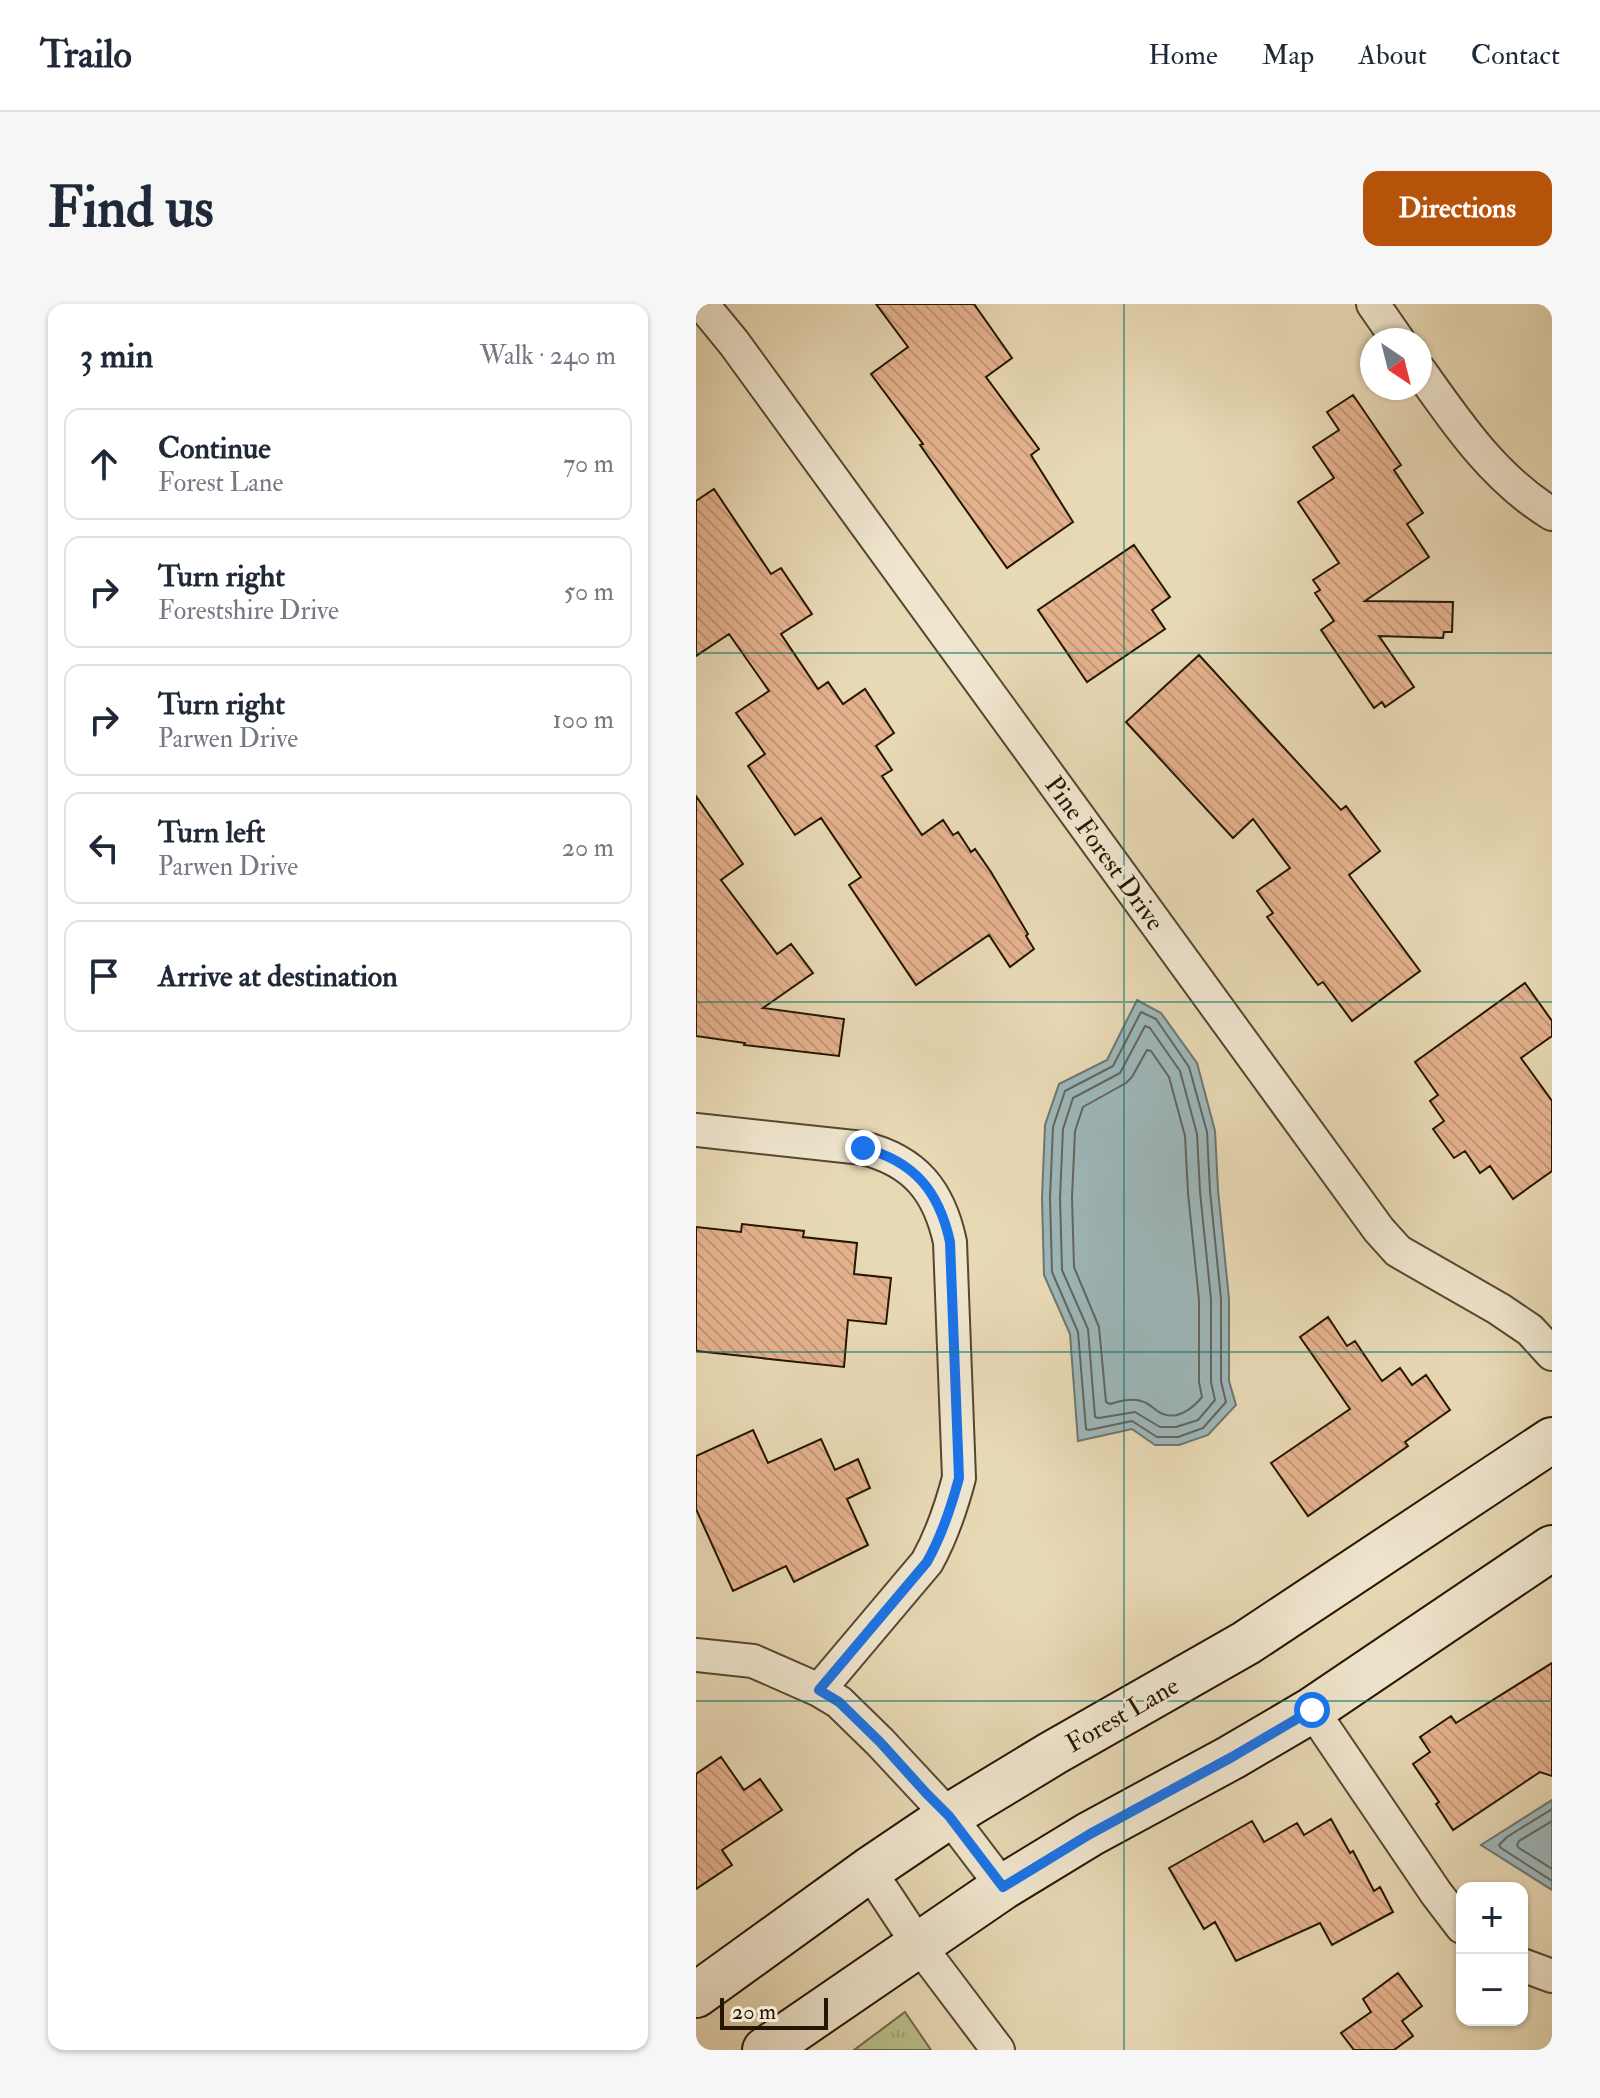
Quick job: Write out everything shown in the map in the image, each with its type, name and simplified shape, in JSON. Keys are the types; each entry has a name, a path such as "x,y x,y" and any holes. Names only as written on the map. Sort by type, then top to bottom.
{"main road":[{"name":"Forest Lane","path":"696,1995 949,1816 1246,1643 1552,1440"},
{"path":"765,2050 1003,1887 1090,1834 1312,1710 1552,1548"}],"street":[{"name":"Pine Forest Drive","path":"702,304 734,343 1379,1230 1398,1251 1530,1330 1552,1354"},
{"path":"1373,304 1390,328"},
{"path":"1432,388 1499,473 1552,514"},
{"path":"696,1130 863,1148 884,1153 904,1164 921,1179 946,1220 950,1242 959,1478 950,1512 927,1562 819,1690"},
{"path":"696,1655 753,1661 839,1702 949,1816 1003,1887"},
{"path":"1312,1710 1456,1919"},
{"path":"869,1870 918,1944 998,2050"},
{"path":"1528,1967 1552,1976"}],"green space":[{"path":"905,2012 931,2050 854,2050"}],"water":[{"path":"1137,1000 1161,1013 1197,1063 1215,1131 1229,1299 1229,1381 1236,1405 1208,1435 1179,1445 1155,1445 1132,1429 1078,1441 1070,1334 1044,1275 1042,1198 1045,1125 1059,1084 1107,1060"},
{"path":"1552,1800 1552,1890 1481,1845"}],"building":[{"path":"876,304 974,304 1012,358 986,377 1039,449 1031,455 1073,522 1007,568 871,374 908,347"},
{"path":"1353,395 1401,465 1394,470 1423,513 1407,524 1429,557 1365,601 1453,602 1452,632 1444,632 1443,638 1379,636 1414,687 1385,707 1382,702 1374,708 1321,630 1334,621 1315,593 1320,590 1313,580 1339,563 1298,502 1334,478 1313,447 1339,430 1327,412"},
{"path":"714,489 771,574 781,568 812,614 781,634 818,689 828,682 843,704 865,689 894,733 876,746 892,770 882,776 922,835 943,820 953,835 958,832 971,852 975,849 991,872 1034,949 1010,967 989,935 916,985 849,885 861,877 821,818 795,835 748,766 765,754 736,713 769,691 729,634 696,656 696,501"},
{"path":"1134,545 1170,597 1152,610 1165,629 1087,682 1038,610"},
{"path":"1199,655 1341,810 1346,806 1380,851 1349,875 1420,971 1352,1021 1323,982 1318,985 1267,917 1273,913 1257,891 1290,868 1253,819 1233,838 1126,722"},
{"path":"696,796 743,864 721,880 777,954 791,944 813,973 763,1008 844,1019 839,1056 696,1036"},
{"path":"1525,983 1552,1021 1552,1036 1521,1058 1552,1101 1552,1171 1513,1199 1490,1166 1480,1173 1465,1151 1454,1158 1433,1129 1444,1121 1430,1101 1438,1095 1415,1062"},
{"path":"742,1224 804,1231 803,1237 857,1243 854,1274 891,1278 886,1324 848,1320 844,1367 696,1351 696,1227 741,1232"},
{"path":"1328,1317 1347,1346 1355,1341 1382,1381 1400,1368 1412,1385 1426,1375 1450,1410 1405,1442 1408,1446 1308,1516 1271,1463 1350,1409 1300,1337"},
{"path":"753,1430 768,1463 821,1439 835,1470 858,1459 870,1488 847,1499 868,1545 794,1582 786,1566 733,1591 696,1509 696,1456"},
{"path":"1552,1663 1552,1776 1540,1772 1453,1830 1436,1804 1439,1802 1413,1764 1430,1752 1420,1737 1451,1716 1456,1723"},
{"path":"721,1757 744,1790 760,1779 782,1810 722,1850 732,1865 696,1889 696,1774"},
{"path":"1331,1819 1350,1853 1353,1851 1374,1891 1380,1887 1393,1912 1332,1945 1320,1923 1236,1961 1215,1922 1204,1929 1169,1868 1252,1821 1264,1842 1297,1823 1304,1835"},
{"path":"1398,1973 1422,2006 1402,2021 1413,2036 1394,2050 1354,2050 1341,2033 1371,2012 1363,1999"}],"route":[{"path":"863,1148 884,1153 904,1164 921,1179 946,1220 950,1242 959,1478 950,1512 927,1562 819,1690 839,1702 880,1742 949,1816 1003,1887 1090,1834 1312,1710"}]}
